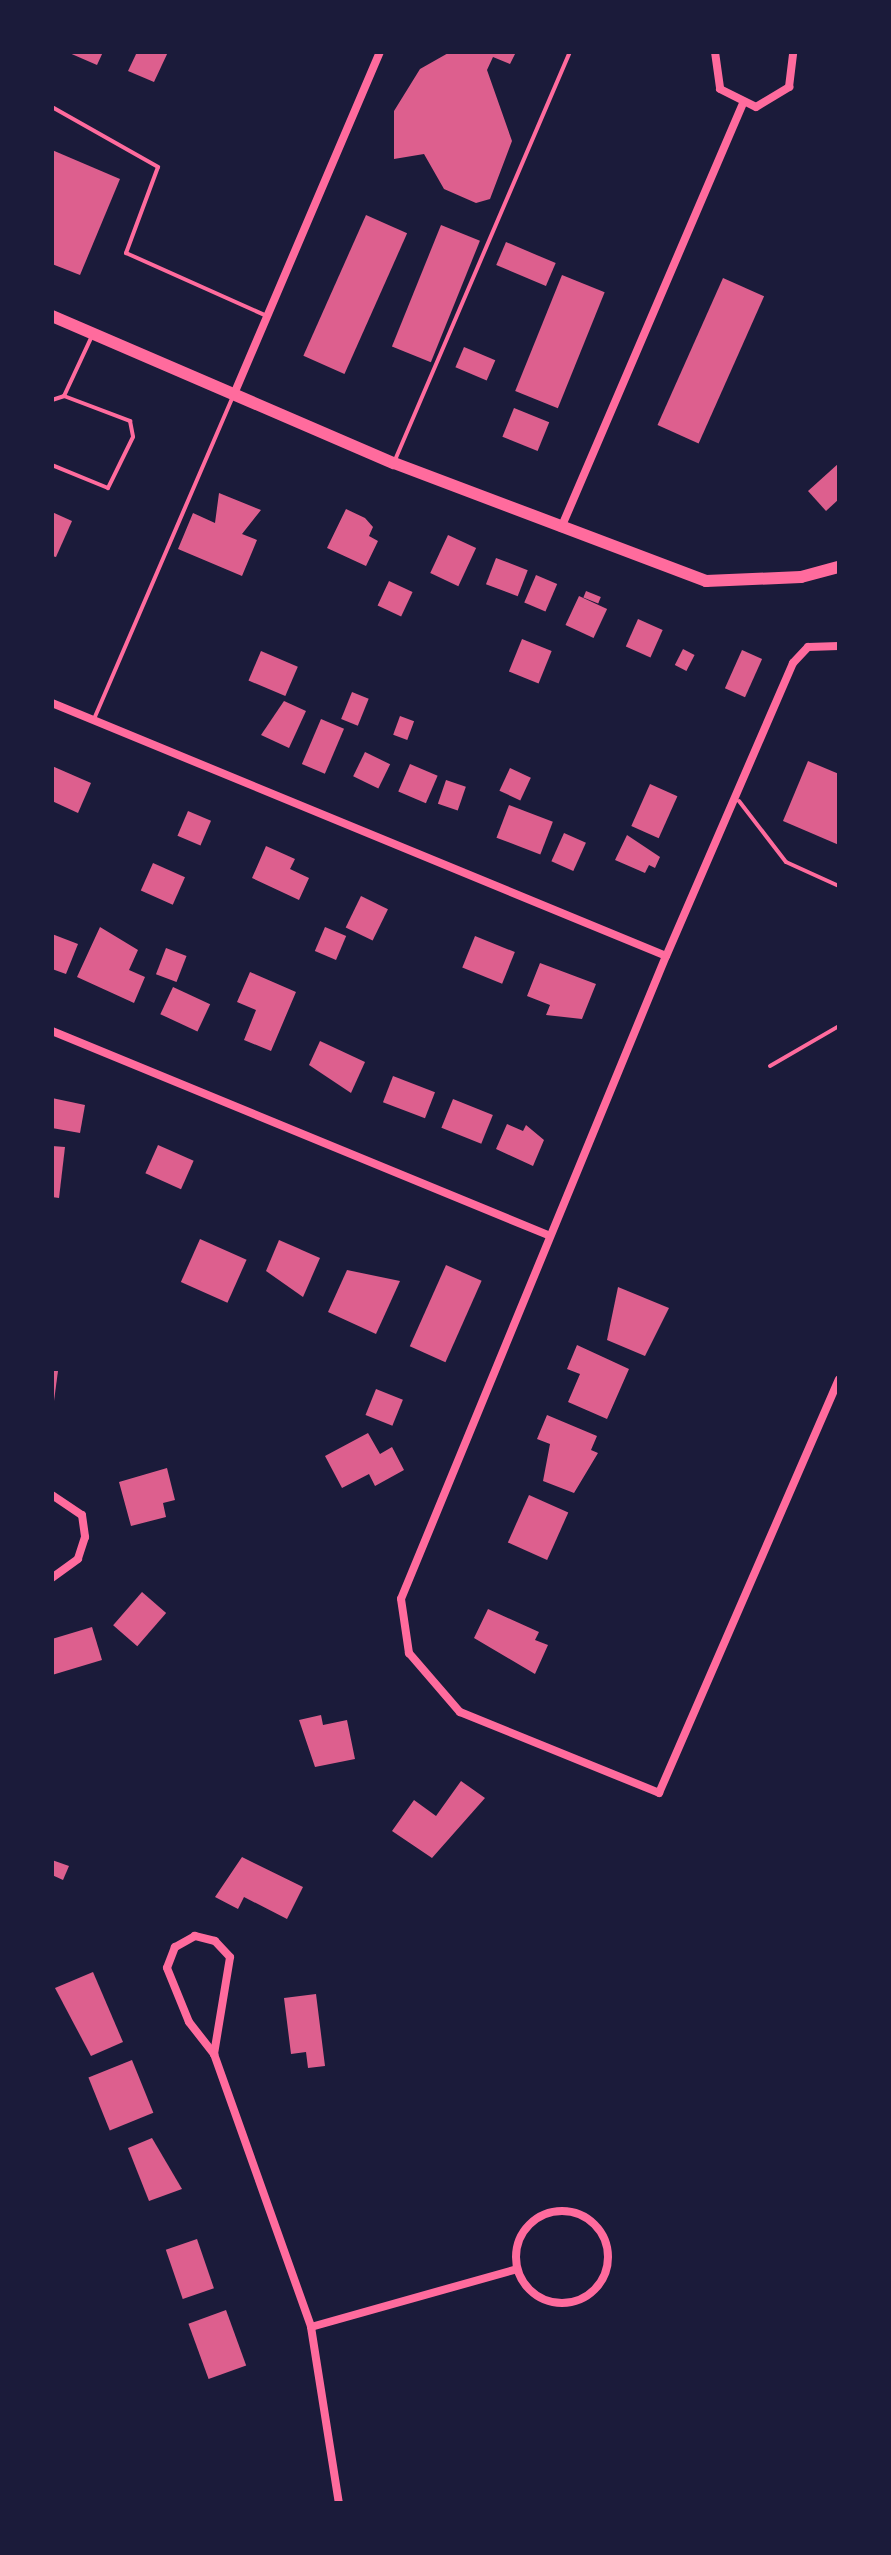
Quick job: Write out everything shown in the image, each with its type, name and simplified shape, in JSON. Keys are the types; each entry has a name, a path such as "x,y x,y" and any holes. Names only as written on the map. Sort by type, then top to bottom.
{"main road":[{"path":"52,316 394,463 560,529 706,581 801,577 839,567"}],"street":[{"path":"234,394 380,52"},
{"path":"715,52 720,89 742,105 780,97 794,75 793,52"},
{"path":"560,529 742,105"},
{"path":"839,646 808,647 793,663 739,801 666,956 548,1235 401,1599 409,1653 460,1712 659,1793 839,1379"},
{"path":"52,703 666,956"},
{"path":"52,1031 548,1235"},
{"path":"52,1495 82,1515 85,1537 78,1559 52,1578"},
{"path":"214,2054 230,1957 215,1941 195,1936 175,1947 167,1968 189,2022 214,2054 311,2327 339,2503"},
{"path":"558,2210 589,2218 607,2244 606,2274 574,2302 533,2293 517,2269 520,2237 558,2210"},
{"path":"311,2327 517,2269"}],"lane":[{"path":"394,463 570,52"},
{"path":"52,107 158,167 126,253 267,316"},
{"path":"64,396 93,334"},
{"path":"93,721 234,394"},
{"path":"52,400 64,396 130,421 133,437 108,488 52,465"},
{"path":"739,801 786,862 839,886"},
{"path":"770,1066 839,1026"}],"building":[{"path":"67,52 103,52 97,65"},
{"path":"137,52 168,52 154,82 128,71"},
{"path":"450,52 516,52 510,64 493,57 487,70 512,141 490,199 476,203 444,189 424,154 394,159 394,111 420,69"},
{"path":"52,150 120,179 80,275 52,264"},
{"path":"366,215 407,233 344,374 303,356"},
{"path":"441,225 480,241 431,362 392,346"},
{"path":"506,242 556,263 546,286 496,265"},
{"path":"562,275 605,292 558,408 515,391"},
{"path":"723,278 764,296 699,443 658,425"},
{"path":"464,347 495,360 487,381 455,367"},
{"path":"514,408 549,422 538,451 502,437"},
{"path":"839,463 839,499 826,511 808,491"},
{"path":"219,493 261,510 242,534 257,540 242,576 178,549 193,513 215,523"},
{"path":"346,509 365,518 373,527 369,536 378,541 366,566 327,548"},
{"path":"52,512 72,521 56,557 52,556"},
{"path":"448,535 476,548 458,586 430,573"},
{"path":"496,558 528,570 518,596 486,584"},
{"path":"536,575 557,584 545,612 524,603"},
{"path":"389,581 413,592 401,616 378,605"},
{"path":"586,591 601,597 598,603 583,597"},
{"path":"579,596 607,609 594,638 565,625"},
{"path":"638,619 663,630 650,657 626,646"},
{"path":"522,639 552,651 539,683 509,671"},
{"path":"683,649 695,655 686,671 675,665"},
{"path":"742,650 762,659 745,697 725,688"},
{"path":"261,651 298,667 285,696 248,680"},
{"path":"352,692 369,699 358,726 341,719"},
{"path":"284,701 306,711 289,748 261,735"},
{"path":"400,716 414,721 407,740 393,735"},
{"path":"321,719 344,729 325,774 302,764"},
{"path":"365,752 390,764 378,789 353,776"},
{"path":"808,761 839,774 839,845 783,821"},
{"path":"410,764 438,776 426,803 398,792"},
{"path":"52,766 91,783 78,813 52,801"},
{"path":"510,768 531,778 520,800 499,791"},
{"path":"446,780 466,787 458,810 438,804"},
{"path":"650,784 677,796 659,838 631,826"},
{"path":"509,805 553,822 540,855 496,838"},
{"path":"188,811 211,821 200,846 177,836"},
{"path":"564,833 586,843 573,871 551,861"},
{"path":"627,835 660,857 655,868 649,865 645,873 615,860"},
{"path":"266,846 295,859 290,869 309,878 299,900 252,878"},
{"path":"153,863 185,877 173,905 141,890"},
{"path":"361,896 388,909 373,941 346,927"},
{"path":"100,927 138,950 129,970 145,977 134,1003 77,977"},
{"path":"325,927 346,936 336,960 315,951"},
{"path":"52,934 78,944 66,974 52,969"},
{"path":"475,936 515,952 502,984 462,968"},
{"path":"166,948 187,956 177,982 156,974"},
{"path":"540,963 596,984 582,1019 546,1015 550,1005 527,996"},
{"path":"250,972 296,992 271,1051 244,1040 256,1010 237,1002"},
{"path":"173,987 210,1004 197,1032 160,1014"},
{"path":"320,1041 365,1062 351,1093 309,1065"},
{"path":"393,1076 435,1092 425,1118 383,1102"},
{"path":"52,1098 85,1105 80,1133 52,1128"},
{"path":"453,1099 493,1115 481,1144 441,1128"},
{"path":"507,1124 523,1131 526,1125 544,1140 533,1166 496,1149"},
{"path":"158,1145 194,1161 181,1189 145,1173"},
{"path":"52,1146 65,1147 59,1198 52,1197"},
{"path":"200,1239 247,1260 227,1303 181,1282"},
{"path":"279,1240 320,1258 303,1297 266,1271"},
{"path":"446,1265 482,1281 445,1362 410,1346"},
{"path":"347,1270 400,1281 376,1334 328,1312"},
{"path":"618,1287 669,1308 645,1356 607,1340"},
{"path":"577,1345 629,1369 607,1419 568,1402 580,1374 567,1369"},
{"path":"52,1371 58,1371 54,1401 52,1401"},
{"path":"376,1389 403,1400 392,1426 366,1415"},
{"path":"547,1415 597,1436 591,1450 598,1453 574,1493 543,1481 550,1444 537,1439"},
{"path":"368,1433 380,1454 392,1447 404,1470 375,1486 369,1474 342,1488 325,1456"},
{"path":"167,1468 175,1500 163,1503 166,1517 131,1526 119,1482"},
{"path":"529,1495 568,1512 547,1560 508,1543"},
{"path":"142,1592 166,1613 137,1646 113,1625"},
{"path":"488,1609 539,1632 535,1640 548,1645 535,1674 474,1638"},
{"path":"92,1627 102,1660 52,1675 52,1639"},
{"path":"321,1715 323,1725 347,1720 355,1759 315,1767 299,1720"},
{"path":"461,1781 485,1798 432,1858 392,1831 414,1800 436,1816"},
{"path":"242,1857 303,1887 287,1919 244,1897 238,1909 215,1897"},
{"path":"52,1860 69,1866 63,1880 52,1875"},
{"path":"93,1972 123,2042 91,2056 55,1988"},
{"path":"316,1994 325,2066 308,2068 306,2052 291,2054 284,1998"},
{"path":"132,2060 153,2113 110,2130 88,2078"},
{"path":"152,2138 182,2189 149,2201 128,2148"},
{"path":"197,2239 214,2288 183,2299 166,2250"},
{"path":"226,2310 246,2365 209,2379 188,2324"}]}
